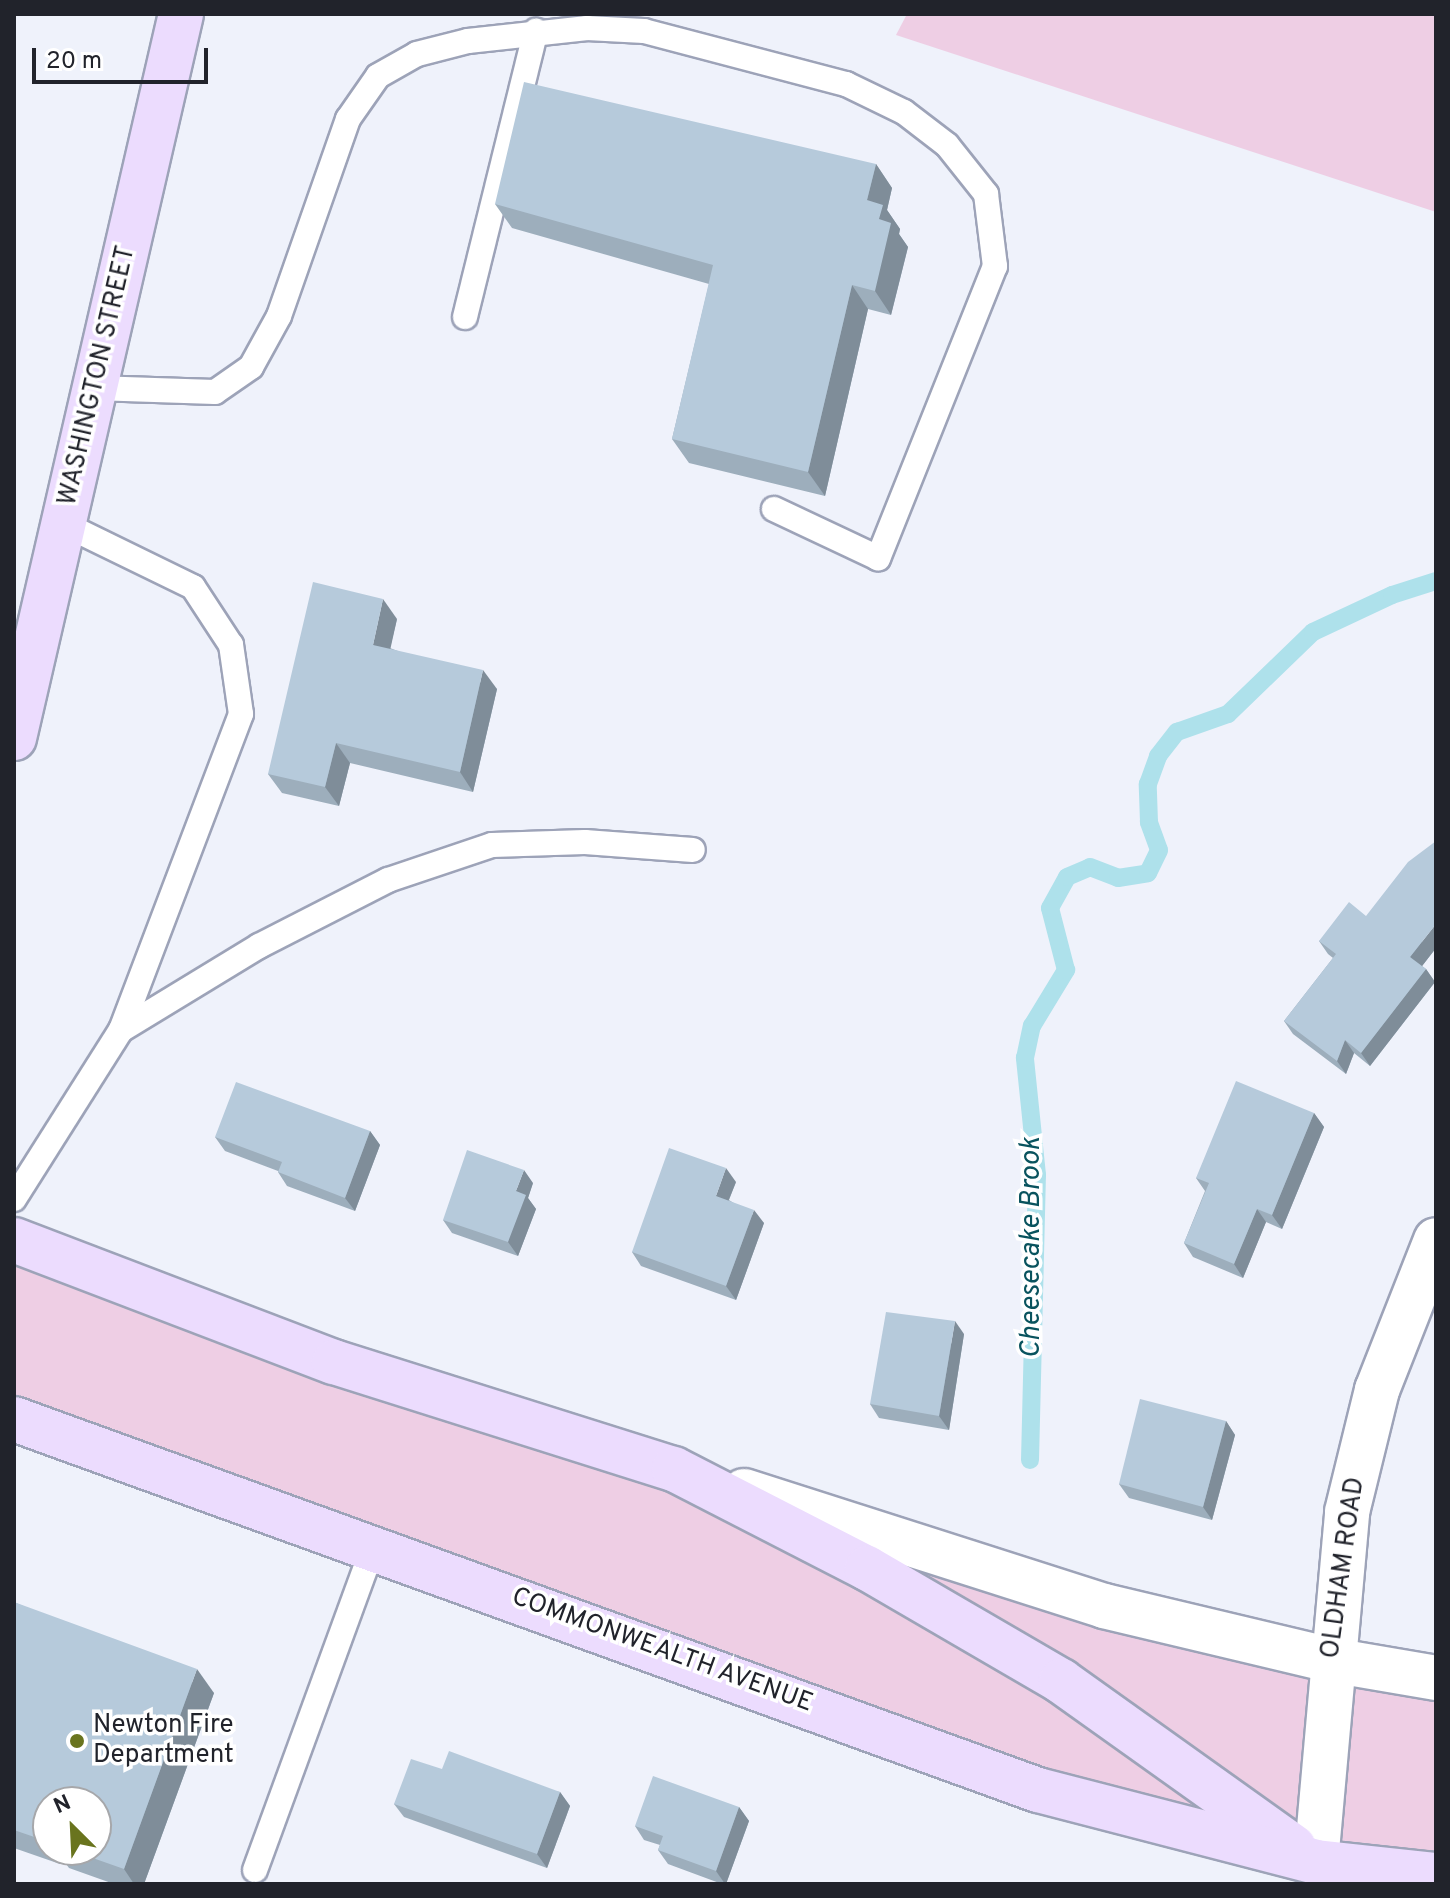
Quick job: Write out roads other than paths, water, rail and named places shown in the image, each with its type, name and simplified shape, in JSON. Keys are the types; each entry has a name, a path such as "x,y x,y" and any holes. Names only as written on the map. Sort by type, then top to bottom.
{"main road":[{"name":"WASHINGTON STREET","path":"14,738 181,14"},
{"name":"COMMONWEALTH AVENUE","path":"14,1240 334,1362 674,1469 867,1568 1061,1681 1314,1877"},
{"name":"COMMONWEALTH AVENUE","path":"14,1419 1038,1790 1314,1877 1436,1875"}],"street":[{"name":"OLDHAM ROAD","path":"1314,1877 1331,1660 1347,1512 1377,1390 1436,1240"},
{"name":"COMMONWEALTH AVENUE","path":"674,1469 1104,1606 1331,1660 1436,1678"}],"lane":[{"path":"94,388 215,392 251,367 279,316 348,119 378,76 417,54 536,31 644,31 846,84 904,112 947,145 986,194 995,266 878,558 774,509"},
{"path":"465,317 536,31"},
{"path":"14,1199 121,1030 241,714 231,645 193,587 64,524"},
{"path":"121,1030 259,946 388,880 492,845 585,842 693,850"},
{"path":"255,1870 373,1547"}],"waterway":[{"name":"Cheesecake Brook","path":"1030,1460 1037,1175 1025,1058 1032,1026 1066,970 1050,908 1067,877 1090,867 1118,878 1148,873 1159,850 1149,822 1148,784 1158,756 1177,732 1228,714 1313,632 1392,595 1436,581"}],"place":[{"name":"Newton Fire Department","path":"77,1741"}]}
